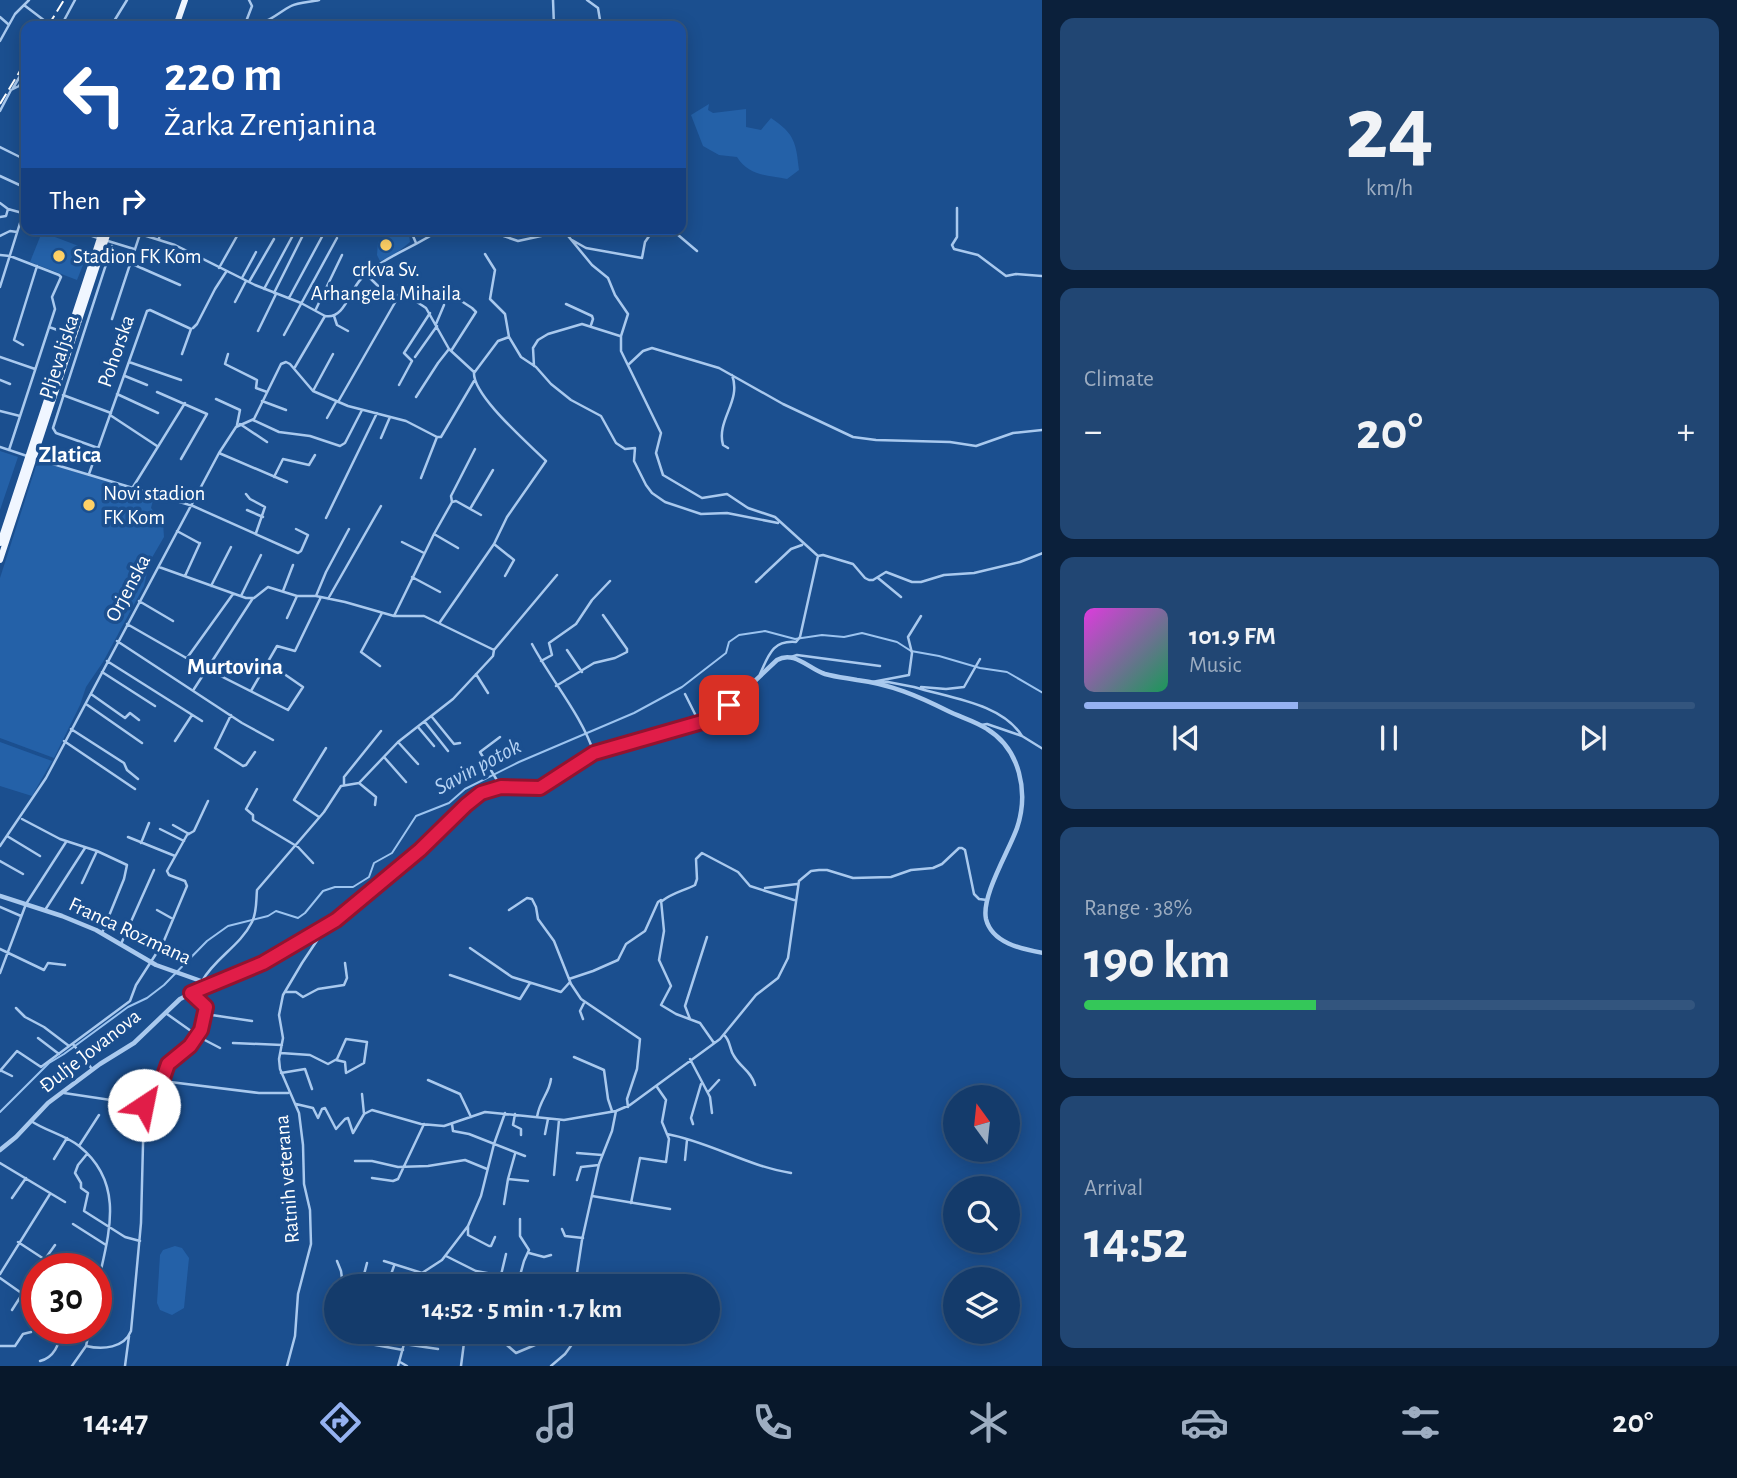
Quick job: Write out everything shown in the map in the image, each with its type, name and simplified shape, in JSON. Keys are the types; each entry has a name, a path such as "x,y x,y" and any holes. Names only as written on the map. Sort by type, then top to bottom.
{"main road":[{"path":"176,21 183,0"},
{"path":"0,560 104,235"},
{"path":"0,543 31,457"}],"street":[{"path":"0,41 9,24 29,0"},
{"path":"64,21 75,0"},
{"path":"114,21 127,0"},
{"path":"248,21 252,6 249,0"},
{"path":"264,21 272,19 294,4 319,0"},
{"path":"553,0 554,21"},
{"path":"587,0 598,8 600,21"},
{"path":"24,5 45,21"},
{"path":"0,16 9,24"},
{"path":"0,111 21,74"},
{"path":"13,88 21,82"},
{"path":"0,147 21,158"},
{"path":"0,176 21,186"},
{"path":"0,203 21,213"},
{"path":"957,208 958,235 952,245 954,249 978,255 1006,276 1042,276"},
{"path":"0,217 6,216 8,209"},
{"path":"0,287 2,274 21,223"},
{"path":"0,236 10,231 17,232"},
{"path":"90,235 134,250 140,235"},
{"path":"144,235 159,239 264,289 316,309 326,316 334,316 340,312 353,288 366,274 430,235"},
{"path":"159,235 159,239"},
{"path":"219,268 238,235"},
{"path":"258,331 303,235"},
{"path":"289,298 323,235"},
{"path":"499,235 515,241 542,235"},
{"path":"568,235 592,265 608,278 615,295 628,312 621,336 621,351 661,433 656,453 663,475 702,498 727,494 748,508 775,517 818,556 853,564 865,578 873,580 886,572 912,582 921,582 944,575 979,572 1020,562 1042,552"},
{"path":"572,240 590,249 642,258 650,235"},
{"path":"678,235 697,251"},
{"path":"264,289 292,237"},
{"path":"406,249 412,237 416,243"},
{"path":"284,335 337,238"},
{"path":"245,280 274,239"},
{"name":"Pljevaljska","path":"98,448 54,432 63,395 112,246"},
{"name":"Pljevaljska","path":"112,319 134,250"},
{"path":"235,302 256,253"},
{"path":"485,254 495,270 490,300 505,314 509,337 521,357 560,391 601,416 616,443 625,449 635,449 634,461 649,490 676,506 701,514 727,513 779,523"},
{"path":"0,255 10,256 60,275 61,279 52,297 56,307 9,450"},
{"path":"316,309 342,255"},
{"path":"130,263 180,285"},
{"path":"23,345 14,340 37,266"},
{"path":"181,354 191,328 197,324 226,271"},
{"path":"366,274 380,289 397,297 414,300 430,313 450,350 474,373"},
{"path":"416,397 476,313 472,307 449,293"},
{"path":"327,418 397,297"},
{"path":"566,304 592,316 590,325"},
{"path":"415,357 436,325 444,305"},
{"name":"Pohorska","path":"89,474 148,310 191,328"},
{"path":"399,385 412,361 404,354 430,313"},
{"path":"294,368 326,316"},
{"path":"334,316 337,325 348,331"},
{"path":"534,366 532,351 537,340 572,326 590,325 621,336"},
{"path":"49,327 81,338"},
{"path":"421,478 437,438 441,437 474,381 474,373 498,341 509,337"},
{"path":"628,365 643,351 652,348 708,364 853,437 979,446 1007,435 1042,430"},
{"path":"228,354 225,363 257,380 256,388 267,392"},
{"path":"313,391 333,354"},
{"path":"0,357 35,369"},
{"path":"129,362 181,380"},
{"path":"253,420 281,364 287,362 313,391 362,410 408,422 437,438"},
{"path":"728,448 722,440 721,428 731,411 736,386 732,375"},
{"path":"125,376 147,385"},
{"path":"0,380 10,384"},
{"path":"440,622 494,544 507,517 546,461 495,411 474,381"},
{"path":"157,392 207,415 181,458"},
{"path":"117,394 158,413"},
{"path":"63,395 111,414 158,446"},
{"path":"216,400 240,410 236,422 267,442"},
{"path":"262,401 286,410"},
{"path":"133,487 185,403"},
{"path":"239,425 253,420 279,432 310,436 340,446 345,443 362,410"},
{"path":"0,411 20,416"},
{"path":"326,518 377,413"},
{"path":"381,438 390,417"},
{"name":"Orjenska","path":"0,846 46,778 190,505 219,453 239,425"},
{"path":"0,447 190,505 298,552 308,535 296,529"},
{"path":"394,616 452,502 451,496 475,449"},
{"path":"219,453 287,482"},
{"path":"274,477 284,459 309,465 315,455"},
{"path":"470,509 493,470"},
{"path":"246,494 263,505 265,510 256,533"},
{"path":"452,502 456,501 481,515"},
{"path":"328,599 381,506"},
{"path":"247,510 263,517"},
{"path":"251,691 277,646 295,652 319,597 326,572 349,529"},
{"path":"177,531 201,544 185,576"},
{"path":"434,534 458,548"},
{"path":"402,542 424,553"},
{"path":"494,544 514,560 505,576"},
{"path":"756,582 791,549 804,545"},
{"path":"211,586 231,547"},
{"path":"241,596 261,555"},
{"path":"759,678 768,657 778,644 784,641 795,642 799,638 818,556"},
{"path":"283,592 293,565"},
{"path":"158,566 233,594 253,598"},
{"path":"344,784 359,783 398,742 432,717 476,674 557,575"},
{"path":"412,578 440,592"},
{"path":"878,578 901,597"},
{"path":"541,661 551,656 549,643 576,624 610,580"},
{"path":"193,691 253,598 267,587 394,616 421,615 494,650"},
{"path":"187,658 233,594"},
{"path":"287,618 297,596"},
{"path":"139,601 173,621"},
{"path":"380,666 361,652 382,613"},
{"path":"556,686 594,663 618,657 628,651 603,615"},
{"path":"874,682 907,677 912,651 908,637 921,616"},
{"path":"126,624 285,710 289,709 303,687 277,669"},
{"path":"117,641 272,740"},
{"path":"532,644 586,731 594,753"},
{"path":"567,650 582,672"},
{"path":"500,737 480,752 501,787 540,788 594,753 715,717 777,660 797,655 880,666"},
{"path":"791,657 824,673 874,682 909,693 981,725 1000,739 1019,769 1021,784 1017,827 988,900 987,920 997,935 1017,948 1042,953"},
{"path":"914,687 964,687 980,659"},
{"path":"107,661 202,721"},
{"path":"102,672 155,706"},
{"path":"476,674 488,693"},
{"path":"874,682 883,681 914,687 991,711 1004,718 1022,736 1042,749"},
{"path":"91,694 125,718 129,713 139,720"},
{"path":"685,694 696,716 694,725"},
{"path":"86,704 142,743"},
{"path":"176,741 192,715"},
{"path":"231,715 215,748 243,766 256,752"},
{"path":"432,717 454,744 460,743"},
{"path":"425,722 448,751"},
{"path":"981,725 987,724 1022,736"},
{"path":"418,727 434,746"},
{"path":"71,729 124,762 127,770 138,779"},
{"path":"204,984 215,962 233,947 252,921 257,891 319,817 344,784 344,777 381,730"},
{"path":"64,741 135,789"},
{"path":"398,742 418,764"},
{"path":"319,817 294,800 326,748"},
{"path":"384,757 406,782"},
{"path":"359,783 376,797 375,804"},
{"name":"Đulje Jovanova","path":"0,1150 62,1091 138,1040 164,1012 204,984 263,963 331,923 420,850 474,797 501,787"},
{"path":"257,789 246,809 253,815 253,820 296,846 313,863"},
{"path":"12,1076 0,1070 16,1051 39,1067 73,1046 128,1004 173,919 187,886 185,881 168,874 184,841 196,829 208,801"},
{"path":"21,818 66,842 97,851 128,866 102,933"},
{"path":"141,842 149,823"},
{"path":"173,825 189,834"},
{"path":"160,830 184,841"},
{"path":"7,836 40,856"},
{"path":"128,837 175,856"},
{"path":"0,973 26,904 66,842"},
{"path":"45,910 85,848"},
{"path":"364,1114 373,1110 441,1126 485,1112 559,1120 628,1107 714,1044 756,995 778,978 788,958 798,884 802,877 811,871 827,870 845,877 880,879 942,864 962,848 965,850 974,894 979,899 988,900"},
{"path":"82,883 97,851"},
{"path":"470,948 512,977 561,992 570,981 618,960 626,944 645,931 657,902 695,885 696,859 702,853 738,873 750,886 795,900"},
{"path":"0,861 23,874"},
{"path":"121,944 154,870"},
{"path":"762,889 798,884"},
{"name":"Franca Rozmana","path":"0,896 45,910 102,933 151,963 204,984"},
{"path":"509,910 527,898 534,902 538,919 554,941 570,981 584,1003 619,1023 641,1041 634,1082 627,1100 628,1107"},
{"path":"662,901 664,931 659,960 671,986 662,1005 676,1014 700,1023 714,1044"},
{"path":"0,907 21,916"},
{"path":"157,910 173,919"},
{"name":"Ratnih veterana","path":"287,1366 295,1336 298,1294 311,1244 310,1210 296,1104 281,1073 284,1038 279,1015 285,992 322,933 331,927 331,923"},
{"path":"690,1019 685,1006 707,937"},
{"path":"0,949 44,970 48,963 65,965"},
{"path":"285,992 296,992 303,997 318,989 344,985 347,973 345,963"},
{"path":"450,975 520,999 530,983"},
{"path":"125,1366 140,1241 144,1105 162,1081 168,1064 197,1037 202,1027 206,1006 191,993"},
{"path":"583,1019 580,1011 584,1003"},
{"path":"16,1008 25,1017 73,1046 92,1069"},
{"path":"164,1012 191,1031"},
{"path":"205,1014 252,1021"},
{"path":"724,1035 729,1040 733,1055 750,1072 755,1086"},
{"path":"197,1037 220,1048"},
{"path":"38,1038 59,1054"},
{"path":"281,1053 310,1055 326,1064 336,1060 345,1062 346,1073 364,1063 368,1042 346,1039 336,1060"},
{"path":"233,1043 282,1045"},
{"path":"574,1057 604,1070 614,1111 612,1131 602,1155 592,1196 578,1274"},
{"path":"690,1059 701,1084 708,1092 712,1113"},
{"path":"281,1073 304,1069 312,1089"},
{"path":"537,1117 539,1104 548,1092 551,1079"},
{"path":"428,1080 460,1094 471,1117"},
{"path":"708,1092 719,1080"},
{"path":"162,1081 237,1091 289,1093"},
{"path":"693,1124 691,1118 701,1084"},
{"path":"121,1103 128,1085"},
{"path":"631,1202 640,1158 666,1163 670,1139 662,1126 666,1098 657,1087"},
{"path":"62,1091 69,1096 144,1105"},
{"path":"296,1104 313,1108 318,1118 322,1109 326,1108 336,1129 348,1118 353,1133 364,1114 362,1094"},
{"path":"384,1262 422,1273 446,1256 468,1226 481,1196 505,1113"},
{"path":"515,1114 513,1125 522,1129 521,1135"},
{"path":"79,1146 99,1115"},
{"path":"545,1134 548,1119"},
{"path":"554,1175 559,1120"},
{"path":"31,1121 79,1146 88,1154 107,1186 111,1204 110,1228 104,1253"},
{"path":"372,1178 395,1180 405,1166 424,1124"},
{"path":"452,1124 453,1132 469,1134 525,1157"},
{"path":"667,1133 685,1137 766,1169 791,1173"},
{"path":"685,1137 685,1160"},
{"path":"54,1159 67,1138"},
{"path":"577,1153 602,1155"},
{"path":"88,1154 75,1173 81,1188 88,1194 84,1211 128,1239 140,1241"},
{"path":"504,1204 515,1154"},
{"path":"355,1161 428,1166 461,1160 487,1169"},
{"path":"0,1163 65,1202"},
{"path":"577,1180 583,1166 599,1165"},
{"path":"12,1198 26,1178"},
{"path":"508,1180 528,1181"},
{"path":"21,1293 0,1276 18,1242 50,1194"},
{"path":"592,1196 670,1209"},
{"path":"520,1219 520,1236 529,1247 520,1274"},
{"path":"73,1224 106,1245"},
{"path":"468,1226 468,1236 489,1246 495,1237"},
{"path":"562,1229 568,1237 583,1238"},
{"path":"18,1242 35,1253"},
{"path":"49,1253 55,1245"},
{"path":"529,1253 547,1257 551,1255"},
{"path":"501,1274 506,1254"},
{"path":"446,1256 475,1271 494,1274"},
{"path":"337,1261 340,1274"},
{"path":"364,1274 367,1263"},
{"path":"391,1274 394,1266"},
{"path":"12,1310 21,1296"},
{"path":"72,1366 86,1346 108,1347 119,1344 129,1336"},
{"path":"0,1346 14,1347 21,1337"},
{"path":"40,1361 49,1358 57,1344"},
{"path":"370,1344 403,1350"},
{"path":"407,1366 399,1364 404,1344 438,1349"},
{"path":"461,1366 464,1344"},
{"path":"506,1344 516,1353 535,1344"},
{"path":"551,1366 572,1344"}],"shaded area":[{"path":"709,104 708,110 713,113 746,109 746,127 761,130 771,118 790,134 797,153 799,170 787,179 766,175 747,168 737,157 719,155 703,146 691,115"},
{"name":"Stadion FK Kom","path":"41,235 50,235 89,250 77,280 30,262"},
{"path":"388,235 409,235 410,242 393,256 380,261 377,255 378,242"},
{"name":"Zlatica","path":"0,451 18,457 0,510"},
{"path":"46,463 154,496 151,508 163,523 164,537 150,561 144,586 103,662 86,687 54,758 0,738 0,578 36,466"},
{"path":"0,742 52,761 32,796 0,786"},
{"path":"175,1246 182,1248 189,1258 184,1308 172,1315 160,1310 157,1303 160,1255 163,1250"}],"waterway":[{"name":"Savin potok","path":"0,1112 49,1063 164,985 207,941 228,926 268,916 276,911 298,918 323,891 335,887 353,887 369,877 374,863 392,853 416,816 449,803 465,789 519,762 634,713 682,687 726,653 729,642 739,635 765,631 795,639 822,635 844,637 862,633 897,642 911,651 1007,672 1042,692"}],"railway":[{"path":"51,21 64,0"},
{"path":"0,104 21,69"}],"place":[{"name":"crkva Sv. Arhangela Mihaila","path":"386,245"},
{"name":"Stadion FK Kom","path":"59,256"},
{"name":"Novi stadion FK Kom","path":"89,505"}],"district":[{"name":"Zlatica","path":"70,455"},
{"name":"Murtovina","path":"235,667"}],"route":[{"path":"144,1105 162,1081 168,1064 190,1046 201,1030 206,1007 191,993 263,963 336,920 420,850 474,797 501,787 540,788 594,753 709,720 729,705"}]}
